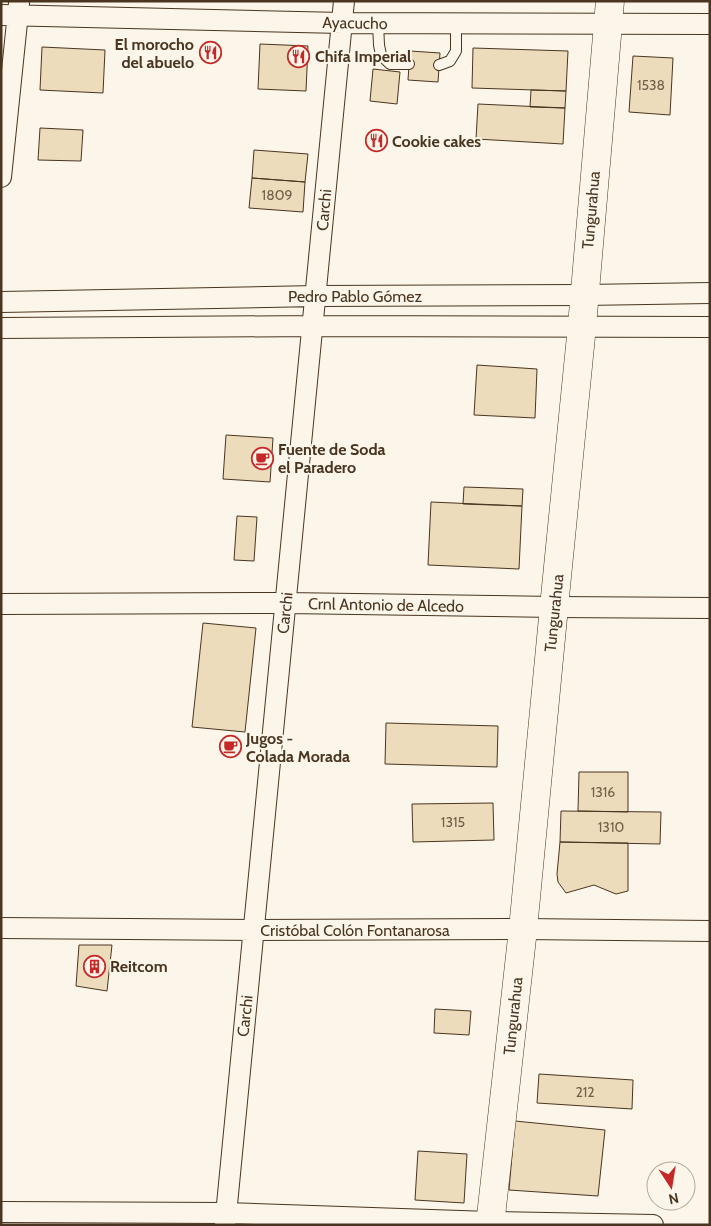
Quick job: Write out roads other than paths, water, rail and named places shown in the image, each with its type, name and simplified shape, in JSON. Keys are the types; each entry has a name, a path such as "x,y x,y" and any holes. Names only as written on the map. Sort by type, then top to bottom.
{"main road":[{"name":"Tungurahua","path":"490,1223 522,929 582,326 608,13"}],"street":[{"name":"Carchi","path":"225,1219 344,1"},
{"name":"Ayacucho","path":"13,10 342,23 456,24 608,13 710,24"},
{"path":"1,177 13,10"},
{"name":"Pedro Pablo Gómez","path":"1,302 316,296 710,293"},
{"name":"Pedro Pablo Gómez","path":"1,328 313,326 710,327"},
{"name":"Crnl Antonio de Alcedo","path":"1,604 286,603 554,608 710,608"},
{"name":"Cristóbal Colón Fontanarosa","path":"1,928 710,930"},
{"path":"1,1212 225,1219 653,1225"}],"lane":[{"path":"378,23 381,55 390,64 409,64"},
{"path":"439,65 450,61 456,51 456,24"}],"place":[{"name":"El morocho del abuelo","path":"210,53"},
{"name":"Chifa Imperial","path":"299,56"},
{"name":"Cookie cakes","path":"376,141"},
{"name":"Fuente de Soda el Paradero","path":"262,458"},
{"name":"Jugos - Colada Morada","path":"230,747"},
{"name":"Reitcom","path":"94,966"}]}
